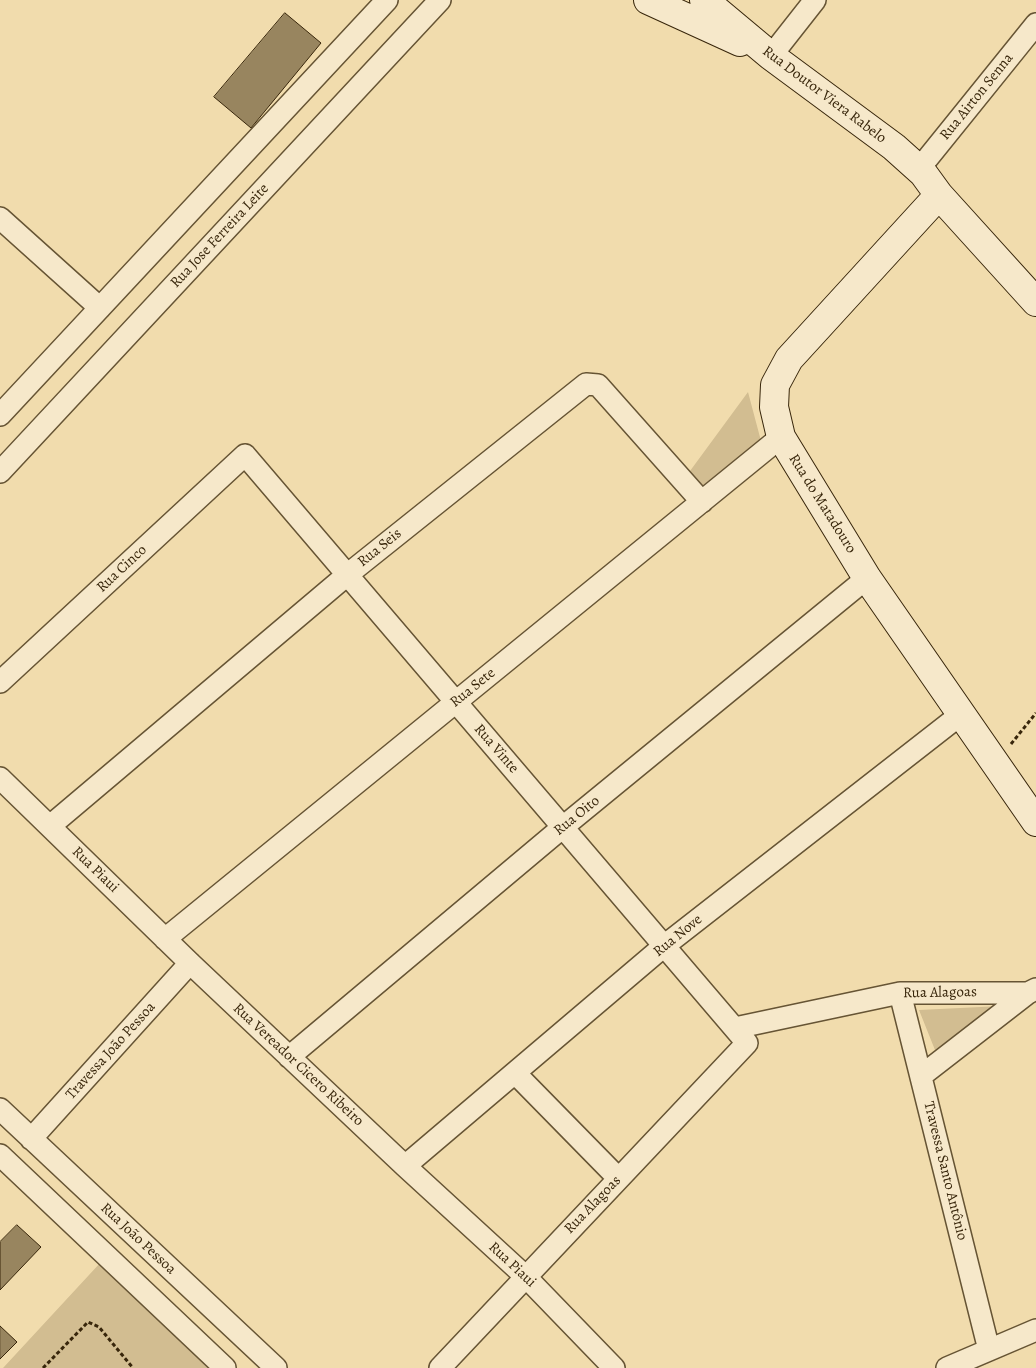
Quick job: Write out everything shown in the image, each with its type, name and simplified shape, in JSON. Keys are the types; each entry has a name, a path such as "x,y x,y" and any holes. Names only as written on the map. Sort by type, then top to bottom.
{"street":[{"path":"0,415 386,0"},
{"name":"Rua Jose Ferreira Leite","path":"0,472 440,0"},
{"path":"648,0 770,56 815,0"},
{"name":"Rua Doutor Viera Rabelo","path":"704,0 770,56 894,146 918,169 939,195 1036,302"},
{"name":"Rua Airton Senna","path":"918,169 1036,24"},
{"name":"Rua do Matadouro","path":"939,195 789,359 775,386 774,407 781,437 868,578 960,715 1036,822"},
{"path":"0,218 100,308"},
{"name":"Rua Seis","path":"50,826 347,575 586,384 598,385 702,502"},
{"name":"Rua Sete","path":"165,939 781,437"},
{"name":"Rua Vinte","path":"245,456 741,1036"},
{"name":"Rua Cinco","path":"0,682 245,456"},
{"name":"Rua Oito","path":"290,1057 563,827 868,578"},
{"name":"Rua Nove","path":"405,1166 664,946 960,715"},
{"name":"Rua Piaui","path":"0,778 190,963"},
{"name":"Rua Vereador Cicero Ribeiro","path":"190,963 405,1166"},
{"name":"Travessa João Pessoa","path":"31,1139 190,963"},
{"name":"Rua Alagoas","path":"440,1368 618,1178 741,1036 900,993 1032,991"},
{"name":"Rua Alagoas","path":"921,1076 1032,991"},
{"name":"Travessa Santo Antônio","path":"900,993 989,1350"},
{"path":"515,1073 618,1178"},
{"name":"Rua João Pessoa","path":"0,1109 276,1368"},
{"path":"0,1155 225,1368"},
{"name":"Rua Piaui","path":"405,1166 525,1276 614,1368"},
{"path":"947,1368 1036,1330"}],"path":[{"path":"995,764 1036,713"},
{"path":"44,1368 88,1322 100,1327 134,1368"}],"shaded area":[{"path":"748,392 761,441 703,488 690,471"},
{"path":"1001,1006 935,1050 919,1010"},
{"path":"101,1262 215,1368 3,1368"}],"building":[{"path":"285,13 321,43 251,128 214,97"},
{"path":"17,1225 41,1247 0,1290 0,1242"},
{"path":"0,1326 17,1342 0,1359"}]}
